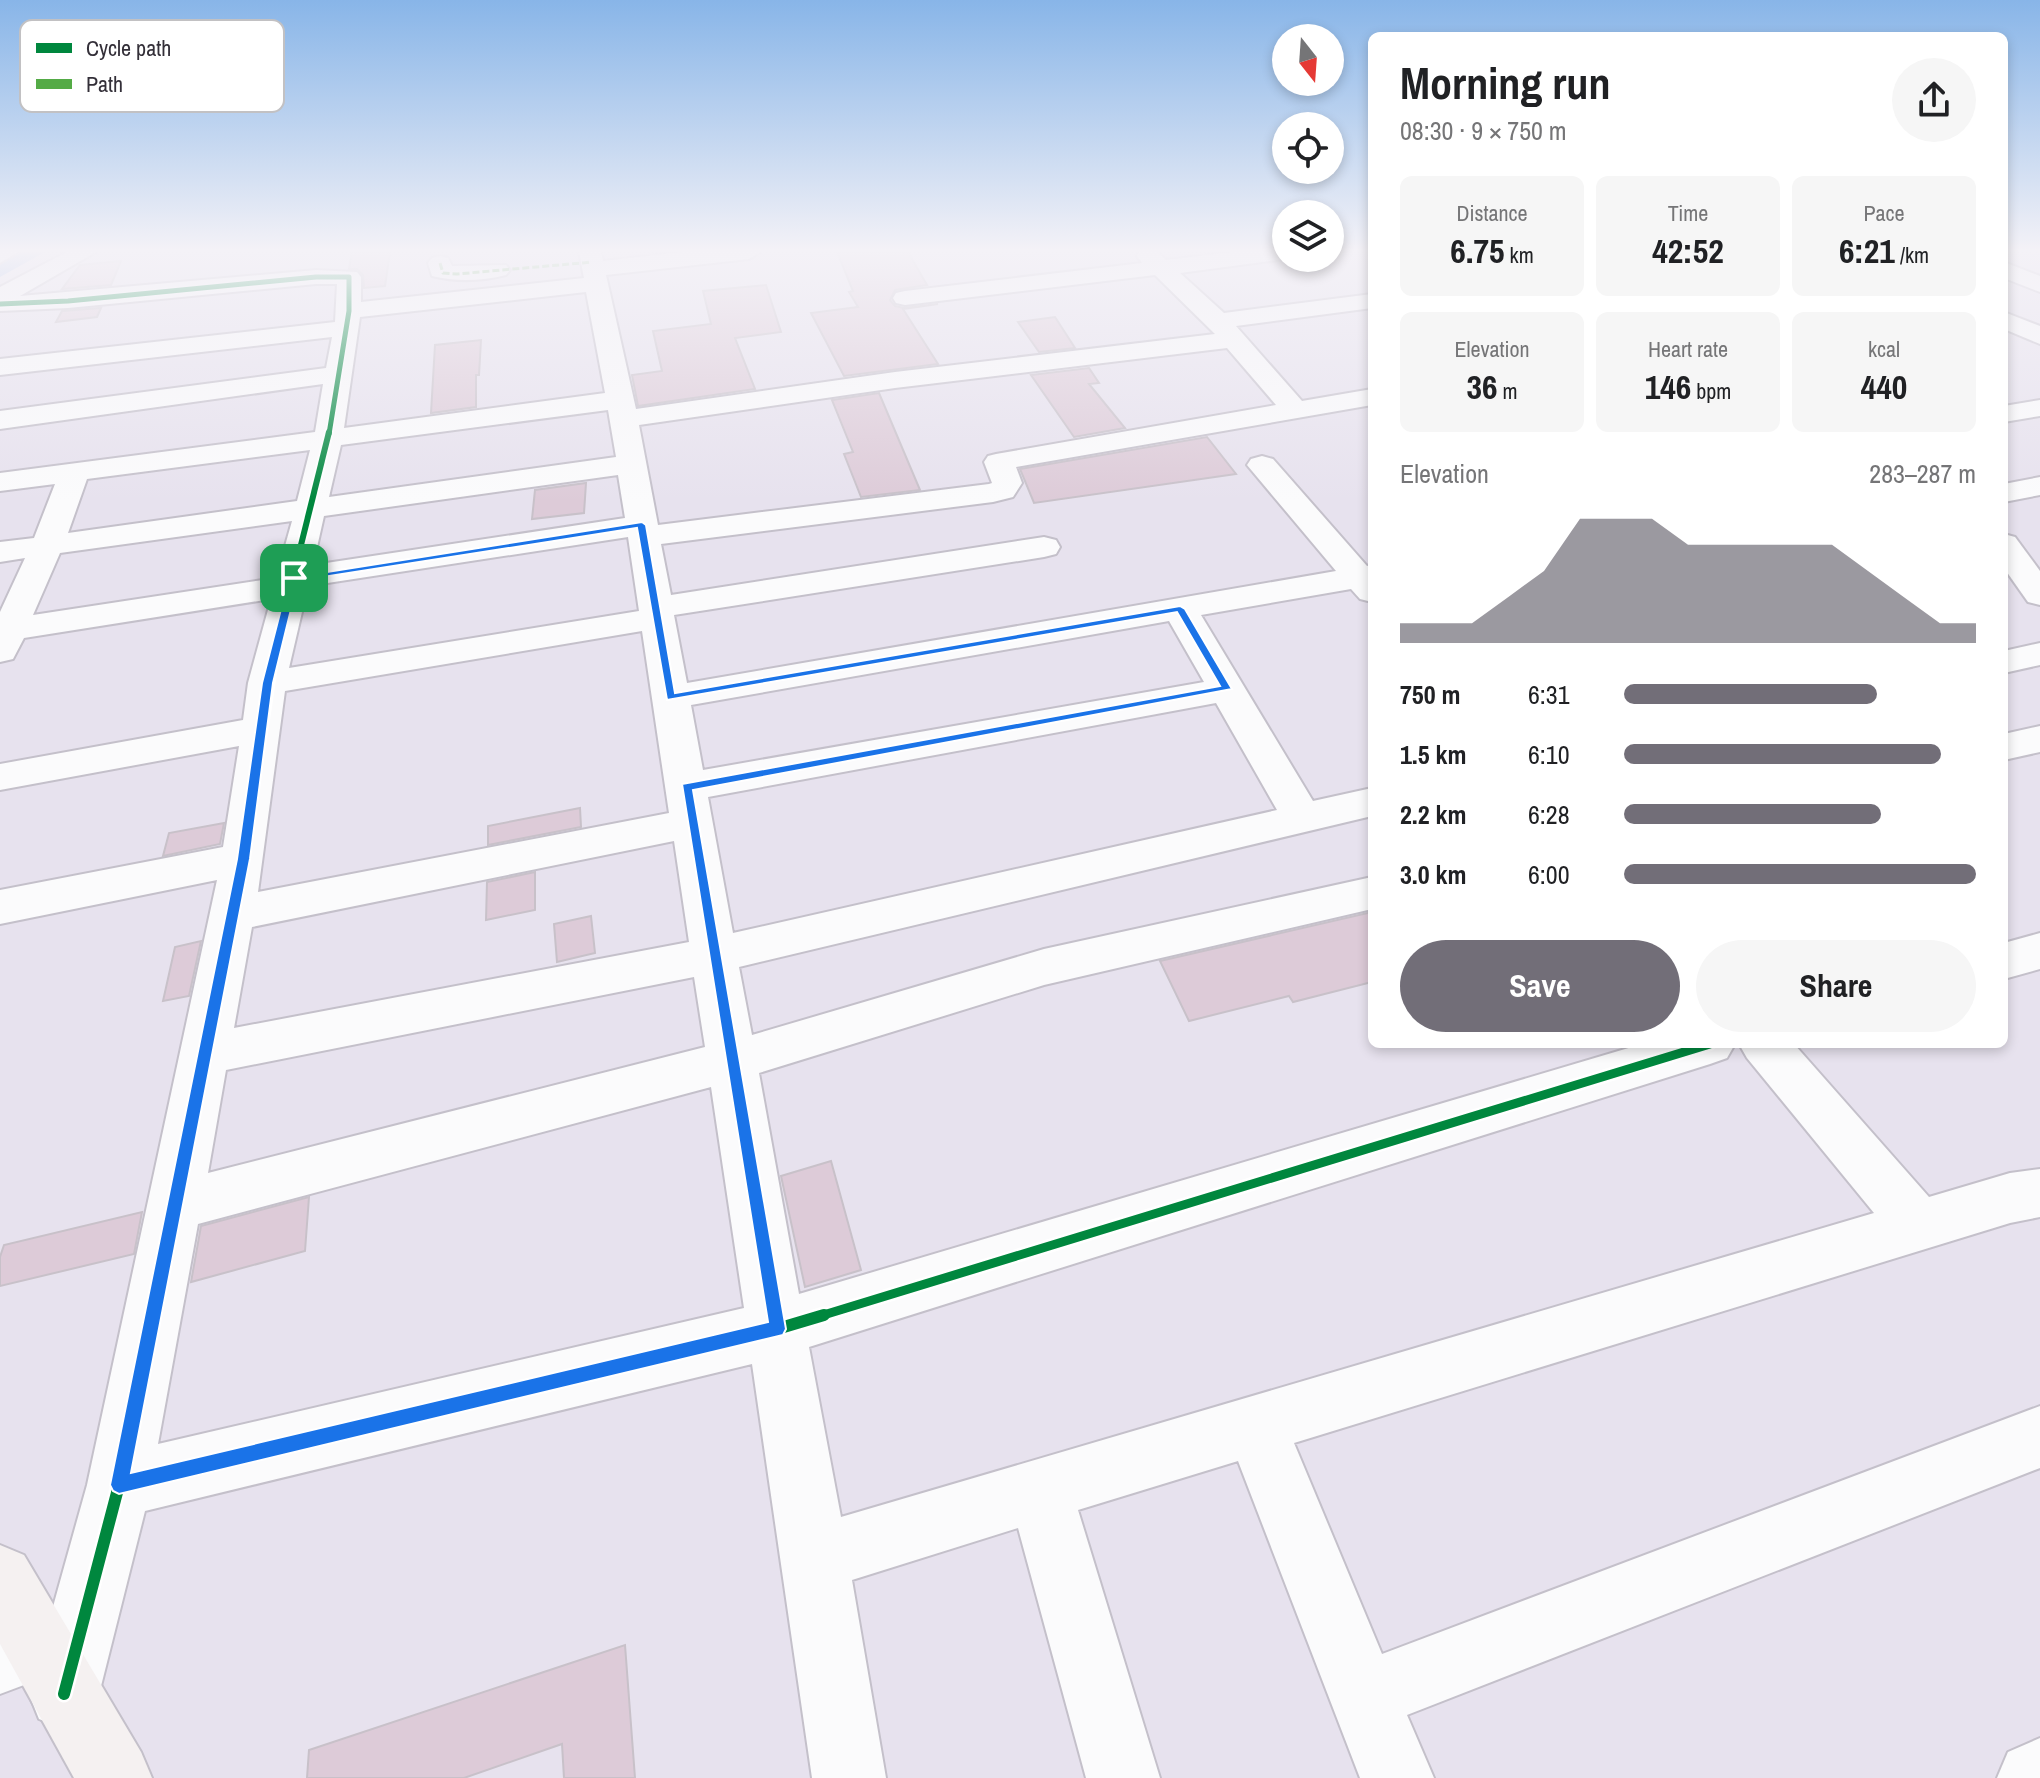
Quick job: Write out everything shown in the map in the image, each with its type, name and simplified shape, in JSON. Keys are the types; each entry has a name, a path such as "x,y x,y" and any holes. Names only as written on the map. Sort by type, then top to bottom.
{"street":[{"path":"0,367 148,335"},
{"path":"35,1666 119,1485 243,859 267,683 328,438 342,335"},
{"path":"606,335 657,613 849,1778"},
{"path":"0,552 311,508 624,428 895,380 1193,335"},
{"path":"1230,335 1295,410"},
{"path":"2008,348 2040,343"},
{"path":"0,420 338,374"},
{"path":"4,637 292,582 643,530 993,493 1002,490 1007,483 999,462 1006,460 1295,410 1358,407"},
{"path":"2008,413 2040,408"},
{"path":"0,482 328,438 624,428"},
{"path":"1262,465 1368,582"},
{"path":"4,637 47,545 75,472"},
{"path":"2008,492 2040,486"},
{"path":"267,683 1044,547"},
{"path":"2019,550 2040,595"},
{"path":"671,697 1180,609 1368,582"},
{"path":"1180,609 1302,817"},
{"path":"2008,661 2040,654"},
{"path":"232,914 689,805 1227,689"},
{"path":"0,777 261,729"},
{"path":"2008,746 2040,739"},
{"path":"204,1054 714,955 1368,803"},
{"path":"0,907 243,859"},
{"path":"174,1206 732,1061 1044,967 1368,894"},
{"path":"2008,960 2040,951"},
{"path":"119,1485 777,1329 1697,1048"},
{"path":"1767,1048 1919,1226"},
{"path":"815,1558 1919,1226 2030,1207"},
{"path":"1256,1426 1397,1778"},
{"path":"1364,1696 2040,1437"},
{"path":"1040,1490 1123,1778"},
{"path":"0,1579 35,1666 115,1778"},
{"path":"2034,1778 2040,1775"}],"building":[{"path":"654,335 758,335 735,338 755,389 638,406 632,375 662,371"},
{"path":"823,335 920,335 938,364 844,376"},
{"path":"1027,335 1067,335 1075,348 1039,352"},
{"path":"481,340 476,407 431,413 435,345"},
{"path":"1089,368 1099,383 1089,384 1125,428 1074,437 1031,375"},
{"path":"879,393 920,490 861,497 844,454 853,452 832,400"},
{"path":"1207,437 1236,474 1034,503 1020,469"},
{"path":"586,483 584,513 532,519 535,490"},
{"path":"580,808 581,827 488,845 488,826"},
{"path":"224,823 220,844 163,856 169,833"},
{"path":"535,872 535,910 486,920 487,882"},
{"path":"1368,913 1368,983 1293,1002 1289,996 1189,1021 1160,961"},
{"path":"591,916 595,953 557,962 554,924"},
{"path":"201,941 189,996 163,1001 175,947"},
{"path":"831,1161 861,1270 805,1287 781,1176"},
{"path":"309,1197 305,1251 191,1282 201,1226"},
{"path":"142,1212 134,1254 0,1286 0,1257 4,1245"},
{"path":"625,1645 635,1778 564,1778 562,1744 464,1778 307,1778 309,1750"}],"cycle path":[{"path":"64,1694 119,1485 243,859 267,683 328,438 345,335"},
{"path":"119,1485 777,1329 1697,1048"}],"route":[{"path":"642,525 671,697 1180,609 1227,689 686,787 777,1329 119,1485 243,859 267,683 294,578 642,525"}]}
